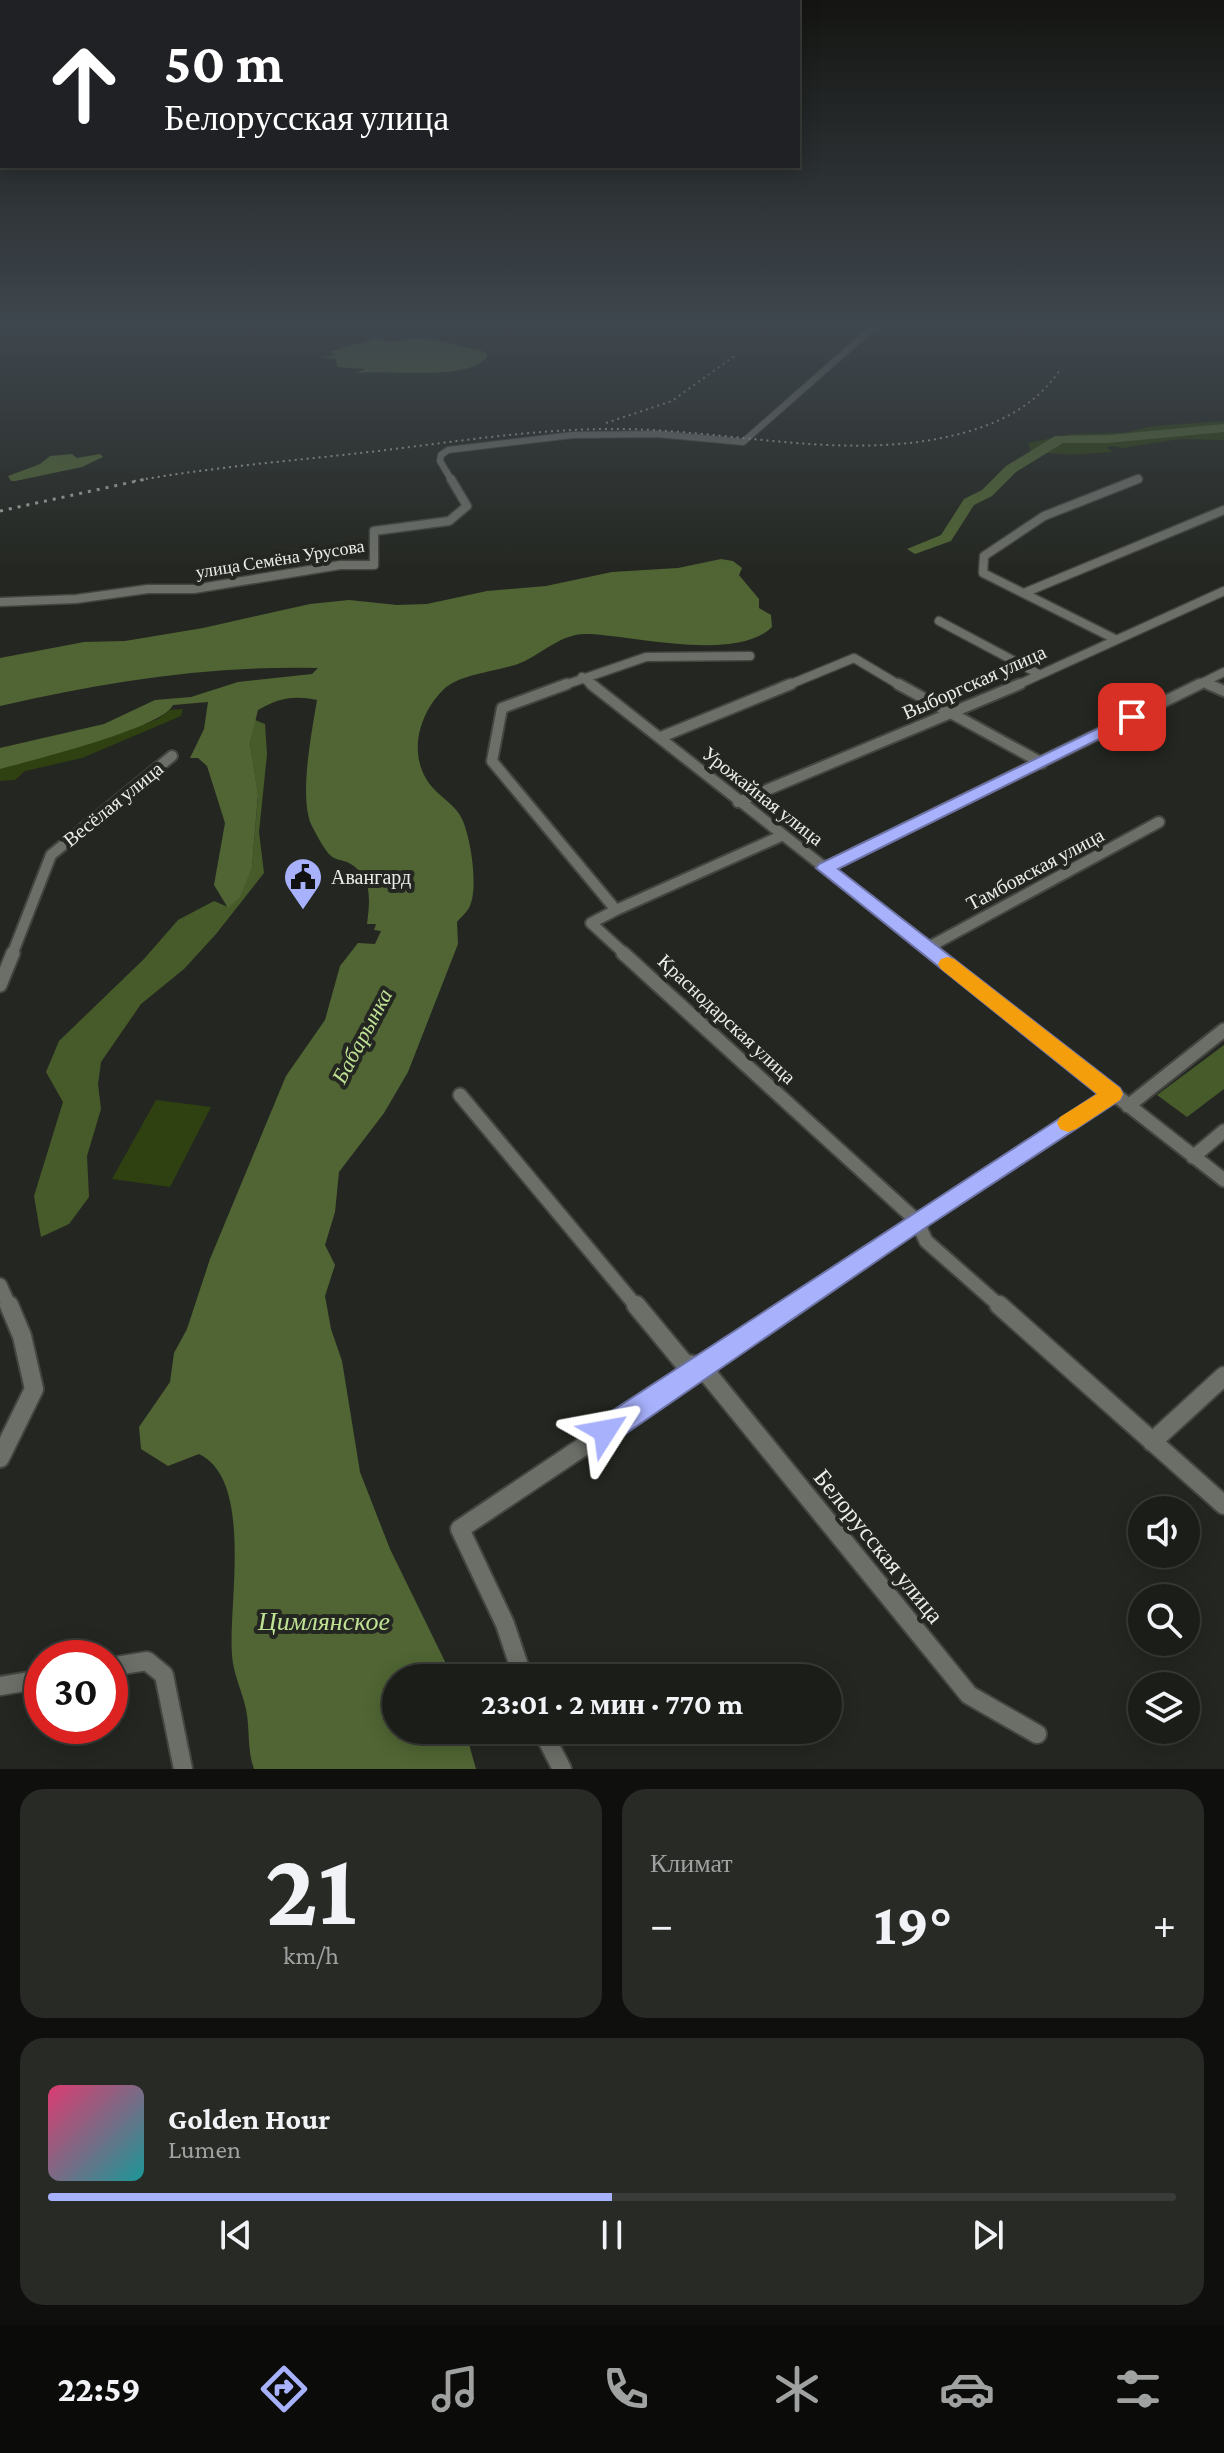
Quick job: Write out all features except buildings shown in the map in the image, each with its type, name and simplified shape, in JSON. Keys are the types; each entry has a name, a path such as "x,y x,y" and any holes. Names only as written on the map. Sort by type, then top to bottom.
{"street":[{"name":"улица Семёна Урусова","path":"0,602 76,599 148,589 194,589 340,565 374,565 374,531 449,521 467,506 440,461 441,455 448,450 587,434 657,434 743,442 782,407"},
{"path":"1115,639 983,573 984,556 1044,516 1138,479"},
{"path":"1024,593 1224,510"},
{"name":"Выборгская улица","path":"738,802 951,715 1037,673 1224,591"},
{"path":"939,621 1037,673"},
{"path":"750,656 646,657 582,677 502,708 492,761 616,910 781,836"},
{"path":"661,737 854,658 951,715 1042,763"},
{"path":"825,868 1224,672"},
{"name":"Урожайная улица","path":"582,677 661,737 781,836 1224,1180"},
{"path":"1204,682 1224,691"},
{"name":"Весёлая улица","path":"0,985 51,855 172,756"},
{"name":"Тамбовская улица","path":"927,948 1159,822"},
{"name":"Краснодарская улица","path":"616,910 591,923 917,1221 926,1241 1224,1505"},
{"path":"1128,1106 1224,1030"},
{"path":"518,1664 505,1624 460,1529 917,1221 1113,1094"},
{"name":"Белорусская улица","path":"460,1095 684,1363 702,1367 969,1695 1037,1734"},
{"path":"1193,1157 1224,1131"},
{"path":"0,1458 34,1389 22,1336 1,1291"},
{"path":"1152,1442 1224,1376"},
{"path":"128,1664 147,1661 164,1675 183,1769"},
{"path":"0,1686 24,1682"},
{"path":"549,1744 562,1769"}],"shaded area":[{"path":"1224,421 1224,440 1180,439 1107,448 1113,452 1072,454 1030,450 1028,443 1071,434 1123,433 1153,426"},
{"path":"183,709 181,716 82,758 25,771 15,780 0,781 0,769 104,739 158,719 170,710"},
{"path":"255,720 265,724 267,754 259,832 264,873 184,969 141,1004 101,1062 98,1084 101,1109 87,1156 89,1197 69,1224 41,1237 34,1196 63,1102 46,1072 59,1041 144,959 178,920 214,901 228,907 252,867 258,796 250,743"},
{"path":"1224,1045 1224,1089 1187,1117 1157,1095"},
{"path":"156,1100 211,1107 170,1187 112,1179"}],"water":[{"path":"72,454 77,458 100,454 103,457 82,467 15,481 8,476 40,464 50,456"},
{"name":"Цимлянское","path":"721,559 733,561 742,568 739,575 759,599 759,608 771,615 772,627 756,637 711,645 589,634 568,637 521,663 466,677 449,685 427,712 418,738 420,764 433,788 457,810 462,819 473,864 472,900 457,922 458,944 408,1072 384,1113 339,1172 335,1212 325,1245 335,1265 325,1296 331,1329 342,1361 360,1472 390,1549 446,1664 382,1664 382,1744 469,1744 476,1769 254,1769 246,1709 232,1655 235,1545 227,1489 216,1468 199,1454 168,1466 141,1449 139,1427 170,1382 174,1353 187,1329 210,1259 286,1076 325,1020 340,966 358,943 375,944 381,931 374,930 376,924 367,924 369,898 362,875 349,863 331,856 311,824 306,780 317,700 286,699 258,710 250,743 258,795 252,867 240,897 228,908 214,885 225,823 207,766 198,758 190,758 204,729 208,702 173,705 146,724 122,733 0,769 0,748 104,724 155,700 191,697 238,682 312,674 318,668 198,672 0,706 0,658 84,642 125,641 203,628 310,604 349,600 397,605 427,604 487,591 546,586 612,572 678,568"}],"waterway":[{"name":"Бабарынка","path":"915,549 946,538 969,502 987,493 1011,469 1060,439 1108,439 1224,428"}],"railway":[{"path":"606,423 655,407"},
{"path":"143,480 574,430 645,430 809,444 890,445 968,431 1003,418 1022,407"},
{"path":"0,511 143,480"},
{"path":"134,481 143,480"}],"slow traffic":[{"path":"947,964 1113,1094 1068,1123"}],"place":[{"name":"Авангард","path":"303,911"}],"route":[{"path":"605,1431 917,1221 1113,1094 825,868 1132,717"}]}
